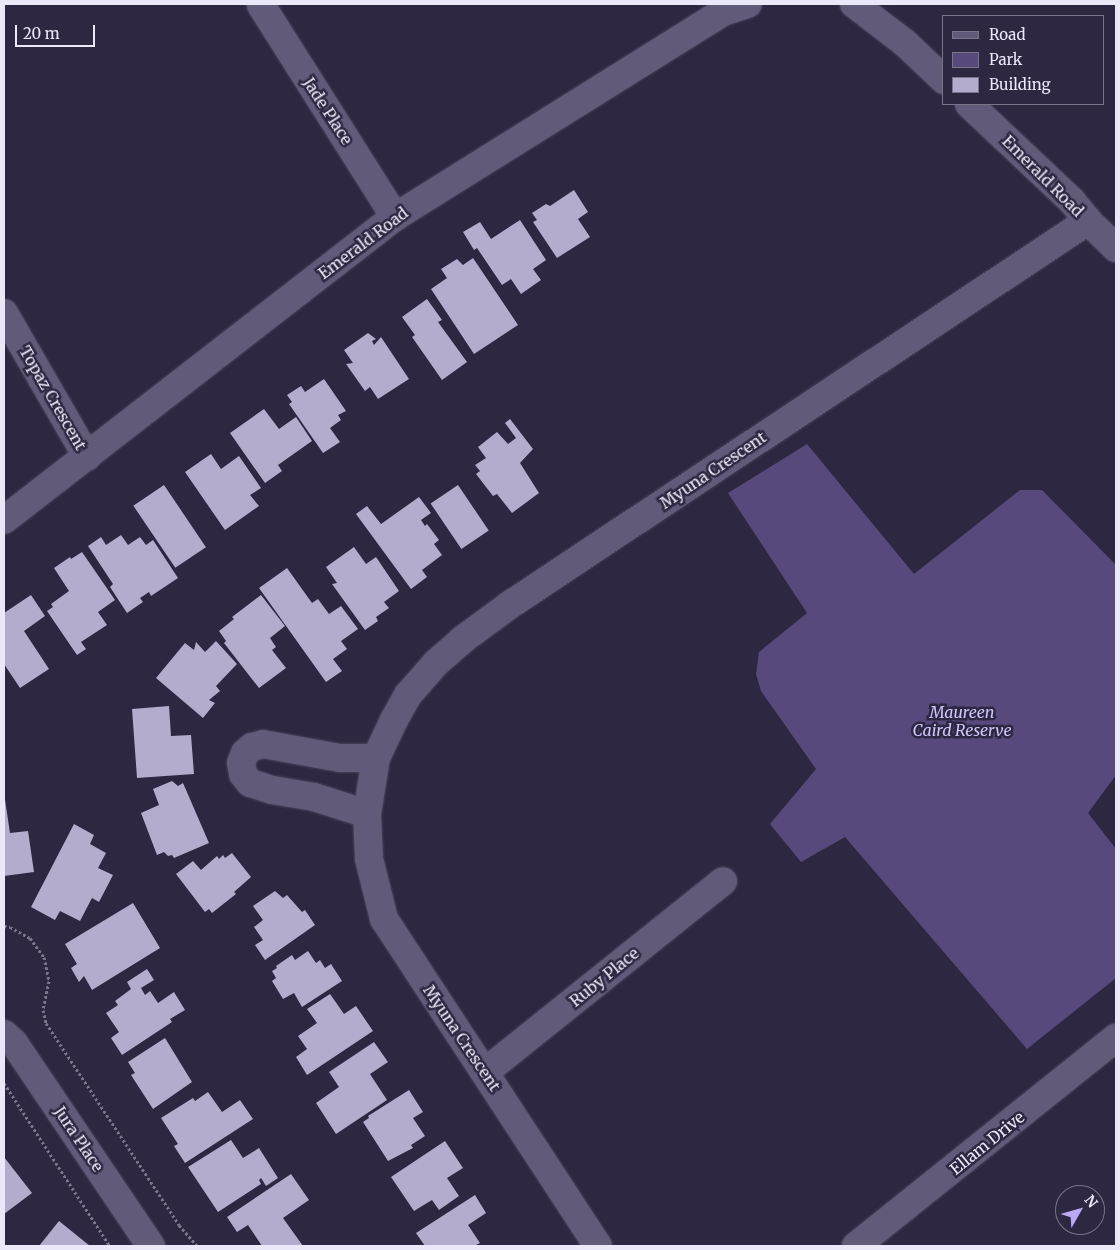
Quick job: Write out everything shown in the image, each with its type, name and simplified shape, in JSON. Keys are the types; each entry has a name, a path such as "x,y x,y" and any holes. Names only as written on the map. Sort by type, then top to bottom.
{"street":[{"name":"Emerald Road","path":"4,520 395,217 721,8 748,4"},
{"path":"854,4 905,43 942,78"},
{"name":"Jade Place","path":"260,6 395,217"},
{"name":"Emerald Road","path":"970,105 1072,201 1088,221 1116,248"},
{"name":"Myuna Crescent","path":"598,1246 384,920 369,858 367,814 376,758 408,695 436,663 462,640 511,604 1088,221"},
{"name":"Topaz Crescent","path":"4,313 87,457"},
{"path":"367,814 314,797 272,790 250,782 243,774 241,763 245,753 252,747 263,744 340,758 376,758"},
{"name":"Ruby Place","path":"485,1072 723,881"},
{"name":"Jura Place","path":"4,1034 14,1043 151,1246"},
{"name":"Ellam Drive","path":"856,1246 1116,1038"}],"path":[{"path":"4,926 10,927 30,938 44,957 49,981 43,1010 46,1023 179,1225 197,1246"},
{"path":"4,1083 110,1246"}],"green space":[{"name":"Maureen Caird Reserve","path":"807,444 914,574 1020,490 1042,490 1116,565 1116,775 1088,813 1116,849 1116,978 1027,1049 845,837 801,862 770,824 816,769 761,691 756,674 759,652 807,613 728,493"}],"building":[{"path":"574,190 588,212 578,219 590,237 557,258 533,222 537,220 532,213 546,204 550,206"},
{"path":"520,220 546,260 533,269 541,280 521,294 511,279 502,285 477,248 474,250 463,232 480,222 491,239"},
{"path":"473,258 518,325 474,354 431,289 447,278 441,269 457,259 463,265"},
{"path":"427,299 442,320 438,322 467,362 442,380 412,337 415,335 402,317"},
{"path":"368,333 376,339 372,341 374,345 381,337 409,379 378,399 370,387 365,391 346,364 353,363 344,350"},
{"path":"324,379 346,411 338,415 341,420 330,428 340,442 323,453 289,404 292,402 287,395 301,386 305,392"},
{"path":"264,409 279,429 296,417 312,441 278,465 282,471 265,483 230,433"},
{"path":"510,419 533,449 520,463 539,493 512,513 497,494 493,496 476,474 480,471 475,465 486,458 478,447 497,432 508,444 516,438 505,423"},
{"path":"211,454 221,469 239,456 261,488 250,495 259,506 225,530 185,472"},
{"path":"164,485 206,547 175,568 133,506"},
{"path":"458,485 489,531 461,549 431,503"},
{"path":"419,497 431,513 421,520 425,526 427,524 439,540 434,544 442,555 422,570 427,577 411,589 356,514 367,506 381,524"},
{"path":"121,535 128,545 140,537 146,545 153,540 178,578 151,596 149,592 140,598 143,602 127,613 110,587 113,584 88,546 101,537 106,545"},
{"path":"354,547 366,564 376,557 399,591 384,602 389,608 376,617 378,621 365,630 332,584 337,583 326,567"},
{"path":"82,552 115,600 98,612 107,625 81,642 86,649 77,655 47,611 53,607 51,604 69,591 54,568 70,557 71,559"},
{"path":"287,568 312,603 318,599 329,614 341,606 358,629 341,641 347,649 333,659 342,671 326,682 259,588"},
{"path":"31,595 45,616 24,631 49,669 20,688 4,664 4,613"},
{"path":"261,595 285,626 270,638 276,647 272,650 286,668 259,688 224,643 226,641 219,631 234,619 232,617"},
{"path":"216,641 237,664 216,686 220,691 209,700 215,703 203,718 156,678 185,643 194,650 196,642 205,652"},
{"path":"169,706 171,736 191,735 194,774 137,778 132,709"},
{"path":"172,781 178,786 183,783 209,843 174,858 172,855 168,856 164,852 157,855 141,813 159,805 153,789"},
{"path":"4,793 10,833 28,831 34,872 4,876"},
{"path":"74,824 94,835 90,844 106,853 98,868 113,875 99,902 92,898 80,921 60,911 55,920 31,907"},
{"path":"232,853 251,877 234,892 236,894 212,913 209,909 205,912 176,874 193,861 201,870 217,856 219,859 223,855 225,858"},
{"path":"275,891 283,898 287,895 302,912 305,910 315,925 265,960 255,945 263,940 254,927 263,920 253,906"},
{"path":"133,903 160,948 92,990 84,976 79,982 71,968 77,964 65,944"},
{"path":"308,951 316,963 320,960 325,968 331,964 342,981 302,1007 294,993 283,999 272,981 276,978 272,971 292,955 295,960"},
{"path":"147,969 154,980 141,988 145,995 150,991 158,1003 174,992 185,1010 170,1019 172,1022 122,1055 111,1038 119,1032 106,1013 118,1005 115,1001 131,989 127,982"},
{"path":"330,994 344,1014 356,1006 373,1031 307,1075 296,1057 307,1049 298,1036 317,1023 307,1009"},
{"path":"165,1038 192,1082 153,1109 131,1075 135,1073 128,1062"},
{"path":"374,1042 388,1062 370,1074 387,1100 336,1134 316,1103 339,1087 329,1072"},
{"path":"409,1090 423,1112 413,1118 425,1136 411,1145 413,1148 388,1161 363,1122 369,1118 368,1116"},
{"path":"208,1092 222,1112 240,1100 253,1119 185,1163 174,1146 178,1144 161,1118 193,1098 195,1101"},
{"path":"231,1140 243,1158 259,1148 278,1178 266,1186 261,1178 259,1180 261,1184 218,1212 188,1167"},
{"path":"445,1141 463,1168 447,1178 459,1196 439,1210 432,1200 414,1211 391,1177"},
{"path":"4,1157 32,1193 4,1214"},
{"path":"291,1174 309,1200 283,1218 303,1246 262,1246 248,1225 237,1232 227,1217"},
{"path":"475,1195 486,1213 468,1225 480,1243 474,1246 425,1246 416,1233"},
{"path":"59,1221 90,1246 39,1246"}]}
